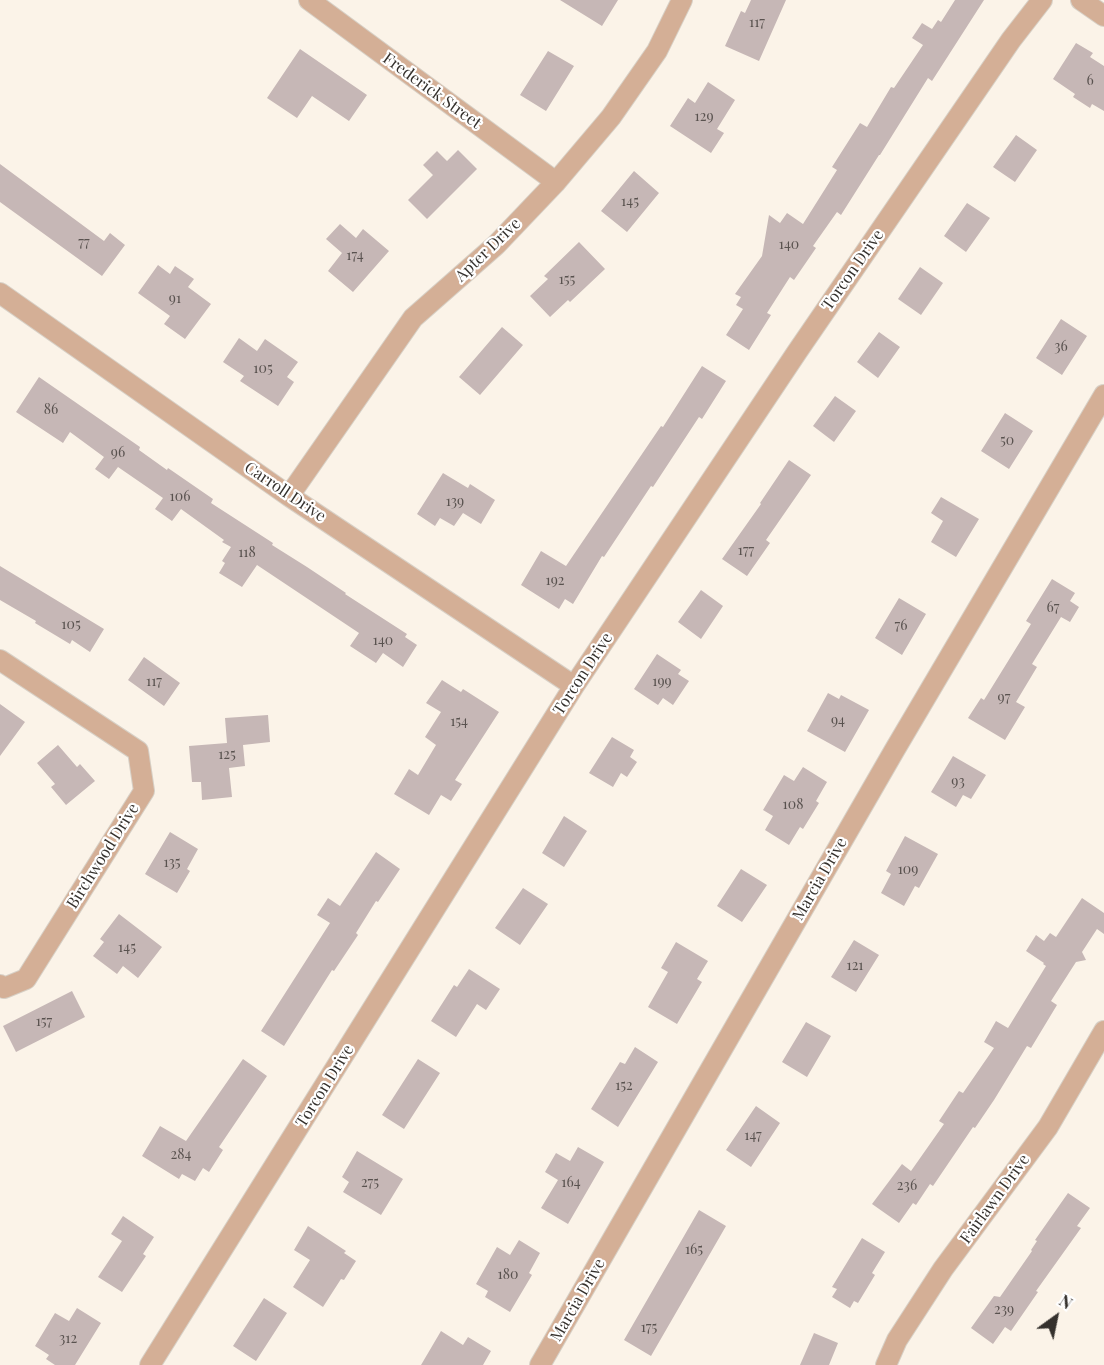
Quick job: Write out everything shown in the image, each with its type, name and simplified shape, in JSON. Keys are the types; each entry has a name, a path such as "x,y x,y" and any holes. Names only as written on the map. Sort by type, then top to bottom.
{"street":[{"name":"Frederick Street","path":"309,0 556,182"},
{"name":"Apter Drive","path":"289,496 413,318 496,245 556,182 618,108 657,51 682,0"},
{"name":"Torcon Drive","path":"150,1365 574,686 797,352 1011,40 1042,0"},
{"path":"1081,0 1104,16"},
{"name":"Carroll Drive","path":"0,293 289,496 574,686"},
{"name":"Marcia Drive","path":"540,1365 894,751 1104,396"},
{"name":"Birchwood Drive","path":"0,660 138,751 144,791 26,979 4,988 0,985"},
{"name":"Fairlawn Drive","path":"886,1365 897,1340 943,1269 1048,1127 1104,1031"}],"building":[{"path":"560,0 618,0 602,26"},
{"path":"751,0 786,0 759,61 725,46 741,11 745,13"},
{"path":"955,0 984,0 932,81 928,78 841,215 837,212 813,246 816,248 794,280 790,277 767,313 771,315 749,350 726,335 743,309 736,305 741,297 735,294 762,256 769,215 780,223 787,213 803,224 837,170 832,167 860,123 867,127 891,87 894,88 923,45 912,38 922,23 932,29 938,20 941,22"},
{"path":"1076,43 1093,53 1090,57 1104,66 1104,111 1092,104 1090,108 1073,97 1075,94 1053,79"},
{"path":"300,49 367,95 349,121 312,96 297,118 267,98"},
{"path":"548,51 574,66 546,111 520,95"},
{"path":"708,82 735,100 717,129 724,133 711,153 670,126 688,98 695,103"},
{"path":"1016,135 1037,150 1015,182 993,167"},
{"path":"458,150 477,169 427,219 408,200 433,175 423,165 437,151 447,161"},
{"path":"0,164 104,241 110,233 125,245 102,276 0,202"},
{"path":"634,171 659,193 627,232 601,211"},
{"path":"967,203 990,218 966,252 944,236"},
{"path":"340,224 356,238 363,229 389,251 353,292 328,271 342,253 326,239"},
{"path":"579,242 605,269 570,302 568,300 550,317 530,296 548,279 544,276"},
{"path":"158,265 170,274 175,266 194,279 188,287 211,304 185,339 164,324 170,316 138,293"},
{"path":"920,267 943,283 921,315 898,299"},
{"path":"1061,319 1087,336 1062,375 1036,358"},
{"path":"502,327 523,345 480,395 459,377"},
{"path":"879,332 900,347 878,378 857,362"},
{"path":"239,338 257,351 265,339 298,362 287,377 294,382 278,406 240,381 244,376 223,362"},
{"path":"702,366 726,381 702,419 699,417 653,487 651,486 604,557 602,556 573,604 565,599 559,609 521,585 541,551 566,566 661,426 663,427"},
{"path":"39,377 140,447 139,450 167,470 168,468 213,499 211,503 407,634 405,637 417,645 403,667 383,653 376,663 350,646 359,633 257,565 242,587 219,573 225,563 222,561 231,547 222,542 224,540 181,509 172,521 155,509 163,498 118,467 109,479 95,469 104,457 70,432 63,443 16,412"},
{"path":"835,396 856,411 834,442 813,426"},
{"path":"1005,413 1033,431 1009,469 981,451"},
{"path":"789,460 811,475 766,540 770,543 747,576 722,559"},
{"path":"443,473 468,488 470,484 495,500 481,524 463,513 454,526 440,518 435,526 417,514"},
{"path":"941,497 979,519 956,557 931,542 943,521 931,513"},
{"path":"0,566 104,629 90,652 72,640 70,644 0,600"},
{"path":"1052,579 1075,593 1070,601 1079,607 1070,622 1061,617 1032,664 1037,667 1016,702 1025,707 1005,740 968,718 981,698 984,700 1031,624 1026,621"},
{"path":"701,590 723,606 701,639 678,622"},
{"path":"899,598 926,614 902,655 875,638"},
{"path":"657,654 681,670 678,674 689,681 673,705 663,698 658,705 634,689"},
{"path":"144,657 180,683 164,706 128,680"},
{"path":"442,680 461,692 463,689 499,712 455,780 462,784 451,801 441,795 429,815 394,794 409,769 418,775 436,745 425,737 441,712 426,703"},
{"path":"828,693 839,699 841,695 869,710 845,752 807,731"},
{"path":"0,704 25,722 0,756"},
{"path":"268,715 270,742 243,745 245,766 229,768 232,797 202,800 201,782 192,782 189,746 227,743 225,718"},
{"path":"612,737 634,750 630,757 637,762 627,777 621,773 613,787 589,773"},
{"path":"58,745 77,767 80,764 95,781 66,805 51,787 55,784 37,763"},
{"path":"953,756 986,775 971,799 963,795 956,807 931,792"},
{"path":"803,767 827,782 816,801 819,803 803,829 800,827 789,845 765,830 773,816 763,810 784,775 794,781"},
{"path":"564,816 587,831 564,867 542,853"},
{"path":"170,832 198,849 187,869 190,871 177,893 145,874"},
{"path":"905,836 938,854 919,888 915,886 904,906 881,893 891,874 886,871"},
{"path":"376,852 400,869 378,902 376,901 356,933 358,935 334,971 332,970 284,1046 261,1031 330,923 317,915 328,898 340,906"},
{"path":"741,869 767,885 742,922 717,906"},
{"path":"523,888 548,904 520,945 495,928"},
{"path":"1082,898 1104,913 1104,934 1097,929 1082,952 1086,960 1076,962 1051,1001 1057,1005 1031,1048 1027,1046 994,1100 933,1186 930,1184 916,1205 913,1203 899,1223 872,1204 902,1164 911,1171 944,1124 939,1121 959,1091 963,1093 994,1048 984,1042 996,1021 1008,1028 1046,966 1026,951 1036,935 1044,941 1050,933 1056,937"},
{"path":"119,914 162,947 138,978 123,966 117,974 93,956 104,942 100,939"},
{"path":"854,940 879,955 856,992 831,977"},
{"path":"676,942 708,961 697,979 702,982 677,1024 648,1007 668,972 661,968"},
{"path":"469,969 500,989 486,1010 477,1004 456,1037 431,1021 454,985 457,987"},
{"path":"72,991 85,1017 16,1052 3,1026"},
{"path":"806,1022 831,1036 807,1077 782,1062"},
{"path":"635,1047 658,1062 618,1127 591,1109 620,1062 625,1064"},
{"path":"243,1059 267,1076 219,1147 223,1150 209,1172 203,1168 195,1181 182,1174 179,1179 142,1156 160,1126 186,1141"},
{"path":"418,1059 440,1073 404,1129 382,1115"},
{"path":"756,1106 780,1123 751,1167 726,1150"},
{"path":"578,1147 604,1162 568,1224 541,1208 558,1180 545,1172 556,1153 570,1161"},
{"path":"357,1151 403,1179 381,1215 343,1192 349,1182 342,1177"},
{"path":"1068,1193 1090,1208 1077,1226 1081,1228 1036,1291 1038,1292 1011,1331 1005,1327 993,1344 971,1328 994,1296 1000,1297 1032,1251 1037,1241 1035,1240"},
{"path":"699,1210 726,1226 651,1356 624,1340"},
{"path":"123,1216 154,1237 143,1254 146,1256 122,1292 98,1277 122,1241 111,1234"},
{"path":"308,1226 346,1251 344,1253 356,1261 323,1307 293,1287 310,1260 294,1250"},
{"path":"862,1238 885,1252 872,1273 875,1275 858,1303 854,1301 850,1308 832,1297 837,1289 832,1287"},
{"path":"519,1240 540,1253 529,1273 532,1275 510,1312 485,1297 488,1291 476,1284 497,1247 510,1255"},
{"path":"264,1298 287,1313 256,1361 233,1346"},
{"path":"77,1308 101,1323 75,1365 55,1365 46,1359 49,1355 35,1346 55,1313 69,1321"},
{"path":"441,1331 463,1345 468,1337 491,1351 483,1365 421,1365"},
{"path":"814,1333 838,1343 829,1365 800,1365"}]}
